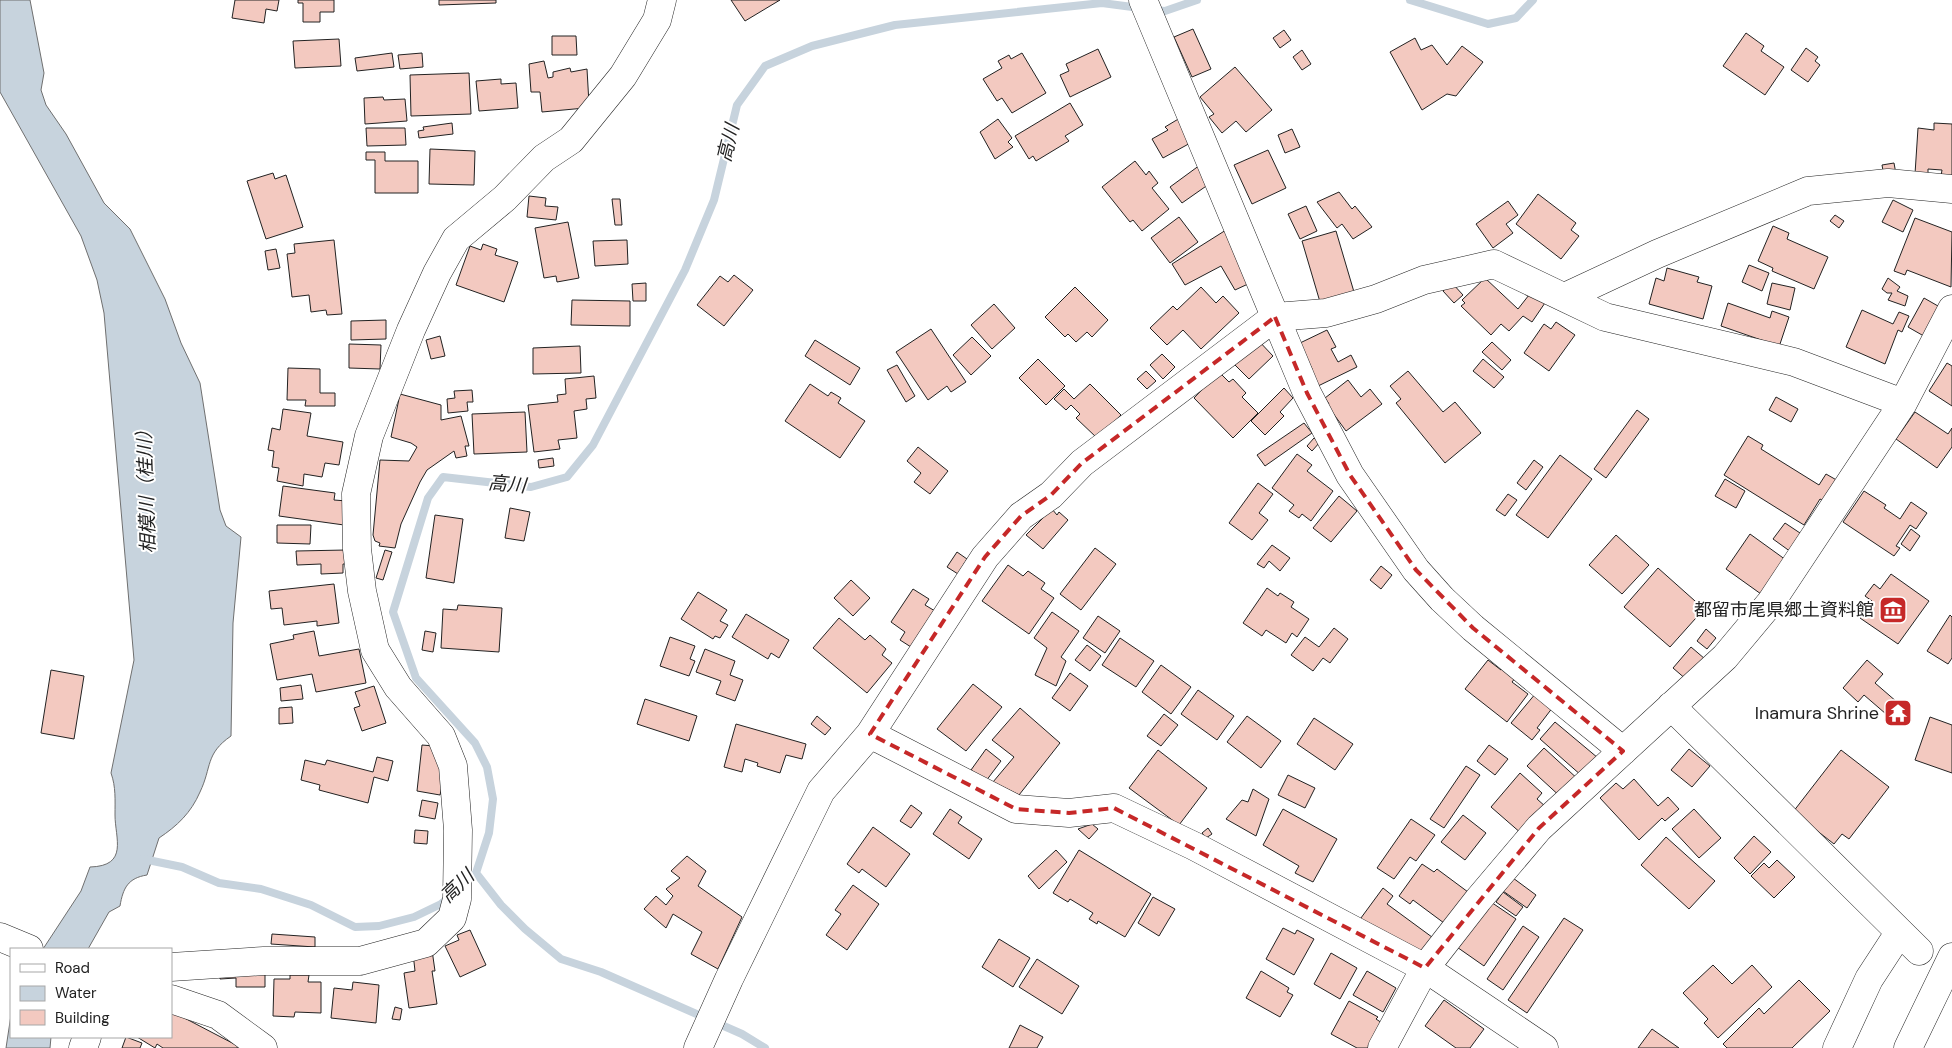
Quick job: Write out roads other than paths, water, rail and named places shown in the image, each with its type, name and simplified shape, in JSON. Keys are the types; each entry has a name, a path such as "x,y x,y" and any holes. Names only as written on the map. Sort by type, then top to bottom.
{"main road":[{"path":"172,967 264,962 360,960 426,943 452,918 457,891 458,830 453,766 441,736 398,687 375,650 362,592 357,548 356,494 367,445 411,330 437,273 456,239 505,198 544,158 571,140 623,76 657,20 662,0"},
{"path":"1148,12 1308,393 1350,475 1416,570 1442,599 1473,628 1624,751"},
{"path":"1565,296 1657,254 1808,191 1888,183 1952,189"},
{"path":"698,1048 729,979 821,791 870,734 986,557 1021,516 1051,495 1082,463 1275,317 1326,313 1376,299 1424,280 1494,264 1565,296 1579,306 1605,317 1794,362 1903,404"},
{"path":"1382,1048 1425,968 1478,900 1539,828 1725,657 1771,602 1903,404 1952,309"},
{"path":"1671,706 1909,942 1869,979 1837,1048"},
{"path":"870,734 1016,809 1069,813 1114,808 1194,846 1425,968 1544,1048"},
{"path":"0,937 26,948"},
{"path":"1908,1048 1952,957"},
{"path":"172,999 218,1015 263,1048"}],"water":[{"name":"相模川（桂川）","path":"0,0 30,0 44,73 41,90 46,105 66,134 104,203 130,229 165,299 181,343 200,383 220,510 226,526 241,537 233,623 231,736 213,755 204,783 188,813 178,824 159,838 147,875 131,881 125,889 120,906 109,912 89,948 44,948 81,891 90,867 110,862 115,856 117,849 115,799 111,773 134,660 104,313 97,280 81,236 0,92"},
{"path":"10,1022 10,1038 51,1038 50,1048 6,1048"}],"waterway":[{"name":"高川","path":"1153,10 1165,11 1197,0"},
{"name":"高川","path":"1410,0 1488,24 1516,18 1533,0"},
{"name":"高川","path":"464,883 476,873 489,833 493,799 487,767 475,743 416,678 393,612 428,498 443,477 531,487 567,477 593,445 685,270 714,200 737,105 765,66 812,46 895,25 1102,3 1140,8"},
{"name":"高川","path":"143,859 182,867 219,883 261,889 311,905 355,927 379,926 414,917 441,904 448,898"},
{"path":"476,873 501,905 525,929 561,959 601,972 742,1034 765,1048"}],"place":[{"name":"都留市尾県郷土資料館","path":"1893,610"},
{"name":"Inamura Shrine","path":"1898,713"}]}
